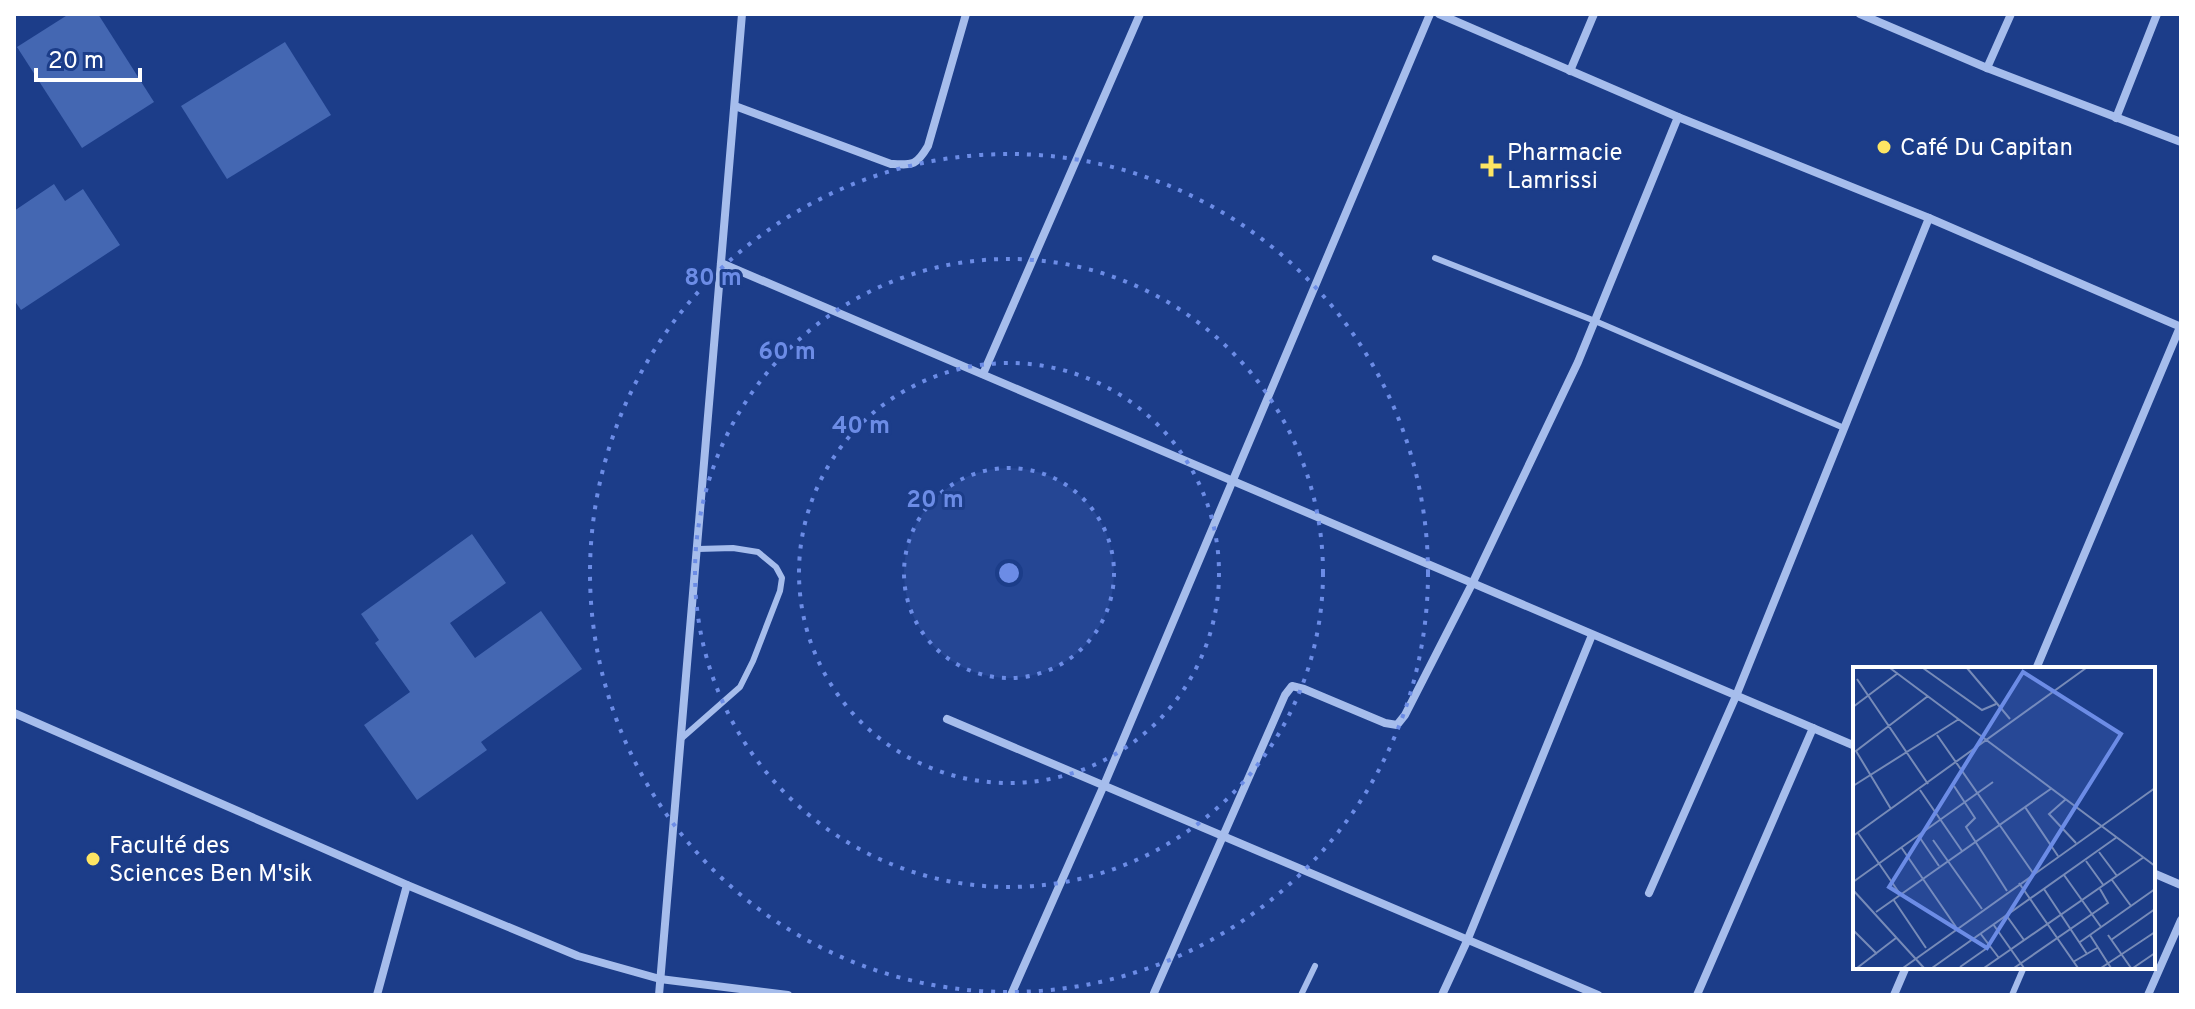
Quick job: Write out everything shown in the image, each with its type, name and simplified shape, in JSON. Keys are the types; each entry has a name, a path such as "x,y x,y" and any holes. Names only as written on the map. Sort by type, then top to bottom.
{"street":[{"path":"659,995 742,14"},
{"path":"735,106 891,164 911,165 920,161 928,146 966,14"},
{"path":"983,374 1140,14"},
{"path":"1011,995 1104,785 1430,14"},
{"path":"1439,14 1678,117 1929,218 2180,327 2037,667"},
{"path":"1570,71 1594,14"},
{"path":"1860,14 1987,68 2181,142"},
{"path":"1987,68 2011,14"},
{"path":"2116,118 2157,14"},
{"path":"1154,993 1285,695 1292,686 1385,723 1397,725 1405,715 1473,582 1578,362 1678,117"},
{"path":"1649,893 1736,696 1929,218"},
{"path":"721,263 1853,745"},
{"path":"1442,995 1592,635"},
{"path":"14,713 407,885 578,956 660,979 788,995"},
{"path":"947,719 1598,995"},
{"path":"1697,995 1813,728"},
{"path":"2155,874 2181,885"},
{"path":"377,995 407,885"},
{"path":"2148,995 2181,920"},
{"path":"1894,995 1905,969"}],"lane":[{"path":"1435,258 1595,321 1844,428"},
{"path":"682,738 740,687 780,591 782,578 776,567 758,552 733,548 698,549"},
{"path":"1301,995 1315,966"},
{"path":"2012,995 2023,969"}],"building":[{"path":"69,14 98,14 154,102 82,148 17,47"},
{"path":"285,42 331,115 227,179 181,106"},
{"path":"54,184 65,201 83,189 120,245 21,310 14,300 14,211"},
{"path":"472,534 506,583 450,623 475,658 541,611 582,669 481,742 487,750 417,800 364,725 410,692 375,643 379,640 361,614"}],"place":[{"name":"Café Du Capitan","path":"1884,147"},
{"name":"Pharmacie Lamrissi","path":"1491,166"},
{"name":"Faculté des Sciences Ben M'sik","path":"93,859"}]}
